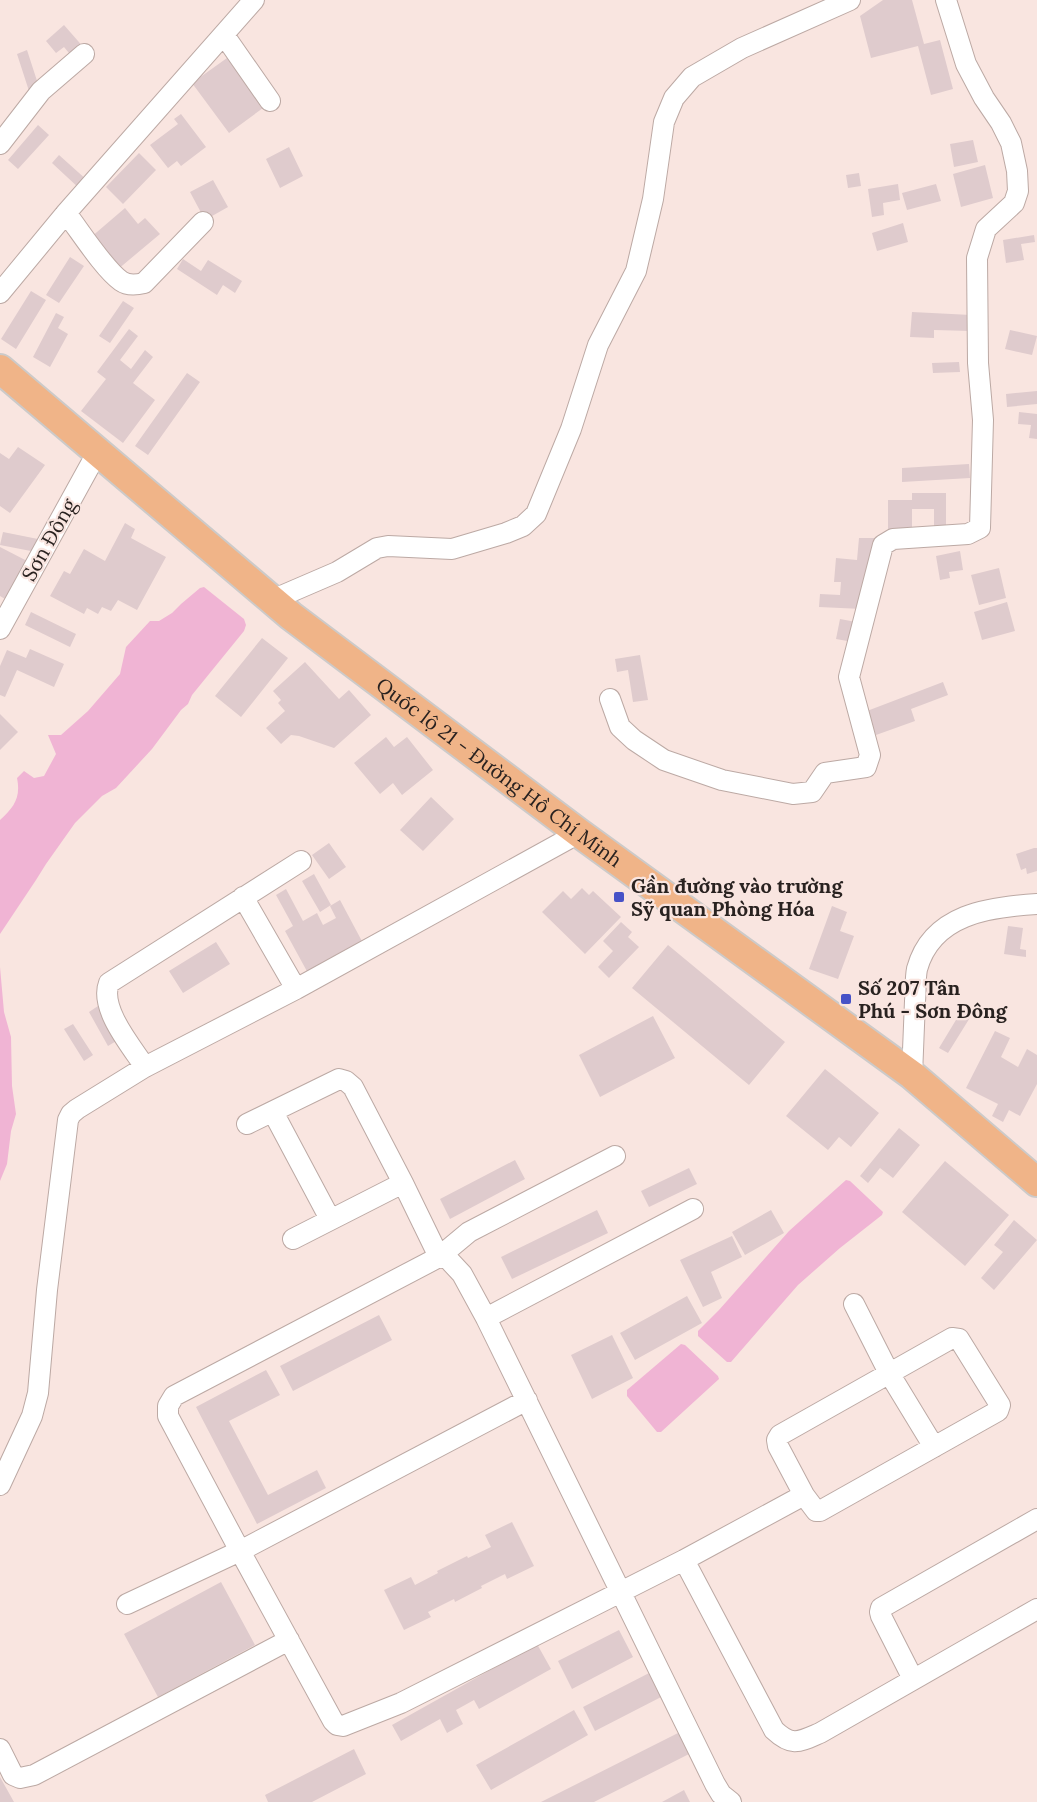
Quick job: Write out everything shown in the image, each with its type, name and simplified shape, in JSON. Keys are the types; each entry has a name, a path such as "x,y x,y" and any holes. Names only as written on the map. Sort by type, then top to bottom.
{"highway":[{"name":"Quốc lộ 21 - Đường Hồ Chí Minh","path":"0,369 300,623 579,833 912,1074 1037,1182"}],"street":[{"path":"0,293 66,213 254,0"},
{"path":"273,600 337,572 377,548 388,546 452,549 523,526 536,514 572,429 598,345 636,271 653,199 664,122 674,98 692,77 742,48 850,0"},
{"path":"610,699 620,727 633,740 664,760 722,780 793,794 812,792 825,773 866,767 870,755 849,677 883,545 893,539 968,534 980,528 983,420 978,363 977,258 986,229 1014,203 1018,191 1017,171 1011,143 966,64 946,0"},
{"path":"224,35 270,101"},
{"path":"0,144 41,91 84,54"},
{"path":"66,213 109,269 122,282 132,285 144,283 203,222"},
{"name":"Sơn Đông","path":"0,629 98,451"},
{"path":"0,1485 32,1416 38,1393 47,1290 68,1120 71,1114 77,1108 145,1067 297,989 579,833"},
{"path":"145,1067 111,1012 106,991 109,983 301,861"},
{"path":"243,897 297,989"},
{"path":"912,1074 916,971 924,952 935,936 962,917 986,910 1037,904"},
{"path":"248,1125 339,1079 346,1081 352,1087 439,1257"},
{"path":"273,1112 330,1219"},
{"path":"615,1156 469,1232 439,1257 174,1396 168,1406 168,1416 333,1721 343,1726 401,1703 684,1560 804,1495"},
{"path":"293,1239 403,1184"},
{"path":"486,1318 693,1209"},
{"path":"439,1257 448,1259 462,1274 486,1318 715,1785 731,1802"},
{"path":"854,1304 889,1372 934,1447"},
{"path":"952,1338 959,1339 1000,1405 998,1411 934,1447 820,1511 816,1510 804,1495 777,1440 780,1435 889,1372 952,1338"},
{"path":"127,1604 240,1551 527,1400"},
{"path":"913,1679 880,1616 881,1608 1037,1519"},
{"path":"684,1560 774,1730 783,1738 797,1743 820,1733 1037,1609"},
{"path":"0,1749 13,1775 20,1778 34,1775 289,1640"}],"shaded area":[{"path":"204,587 244,619 246,625 244,631 152,749 116,788 102,796 75,823 0,934 0,820 15,802 18,791 17,778 24,771 34,778 44,776 56,754 48,735 61,735 88,711 120,674 126,647 150,621 159,621 172,613"},
{"path":"0,967 4,1012 11,1037 12,1086 16,1114 11,1131 7,1164 0,1181"},
{"path":"846,1180 850,1181 883,1212 882,1215 798,1285 731,1362 727,1362 698,1336 698,1331 789,1231"},
{"path":"681,1344 685,1345 719,1379 661,1432 657,1432 627,1396 627,1390"}],"building":[{"path":"883,0 912,0 924,44 940,40 953,89 931,95 918,46 871,58 860,16"},
{"path":"64,25 85,49 74,59 64,47 56,53 46,41"},
{"path":"27,50 39,87 29,91 17,54"},
{"path":"227,58 263,108 229,133 192,83"},
{"path":"181,114 206,147 181,166 177,161 168,168 150,145 178,124 174,119"},
{"path":"38,125 49,135 18,169 8,160"},
{"path":"973,140 978,162 954,167 950,144"},
{"path":"289,147 303,176 280,188 266,159"},
{"path":"139,153 156,170 123,204 106,187"},
{"path":"59,155 88,181 81,190 52,163"},
{"path":"985,165 993,198 961,207 953,174"},
{"path":"859,173 861,186 848,188 846,175"},
{"path":"213,180 228,207 205,220 190,192"},
{"path":"898,184 900,200 883,203 884,215 872,217 868,189"},
{"path":"936,184 941,201 907,210 902,193"},
{"path":"125,208 138,224 145,218 160,234 117,270 90,238"},
{"path":"903,223 908,242 877,251 872,233"},
{"path":"1034,235 1035,242 1021,244 1024,260 1006,263 1003,240"},
{"path":"70,257 84,266 59,303 46,295"},
{"path":"183,259 201,271 208,260 242,281 235,293 223,285 217,295 177,269"},
{"path":"31,291 46,300 16,349 1,339"},
{"path":"123,301 134,308 110,343 99,336"},
{"path":"912,312 971,315 971,331 934,330 934,338 910,337"},
{"path":"56,313 64,317 58,328 68,334 50,367 33,357"},
{"path":"129,329 138,336 120,360 131,369 145,350 153,357 133,383 155,400 123,443 81,411 106,379 97,372"},
{"path":"1010,330 1037,336 1032,355 1005,349"},
{"path":"959,362 960,372 933,373 932,363"},
{"path":"187,373 200,382 148,455 135,446"},
{"path":"1037,391 1037,404 1007,407 1006,394"},
{"path":"1019,412 1037,414 1037,439 1029,438 1031,425 1018,424"},
{"path":"18,447 45,465 10,513 0,506 0,453 9,459"},
{"path":"969,464 970,478 902,482 902,468"},
{"path":"912,493 946,493 946,532 934,533 934,509 912,509 912,529 888,530 888,500 912,500"},
{"path":"125,523 135,529 131,538 166,557 137,610 118,600 111,611 102,607 98,614 87,608 84,614 50,596 64,571 70,574 84,549 105,561"},
{"path":"3,532 38,539 36,552 0,545"},
{"path":"859,538 875,538 872,584 862,609 819,607 820,594 840,595 841,582 834,582 836,558 857,560"},
{"path":"0,547 31,563 10,602 0,596"},
{"path":"960,551 963,570 949,572 950,578 940,580 936,556"},
{"path":"999,568 1006,598 979,605 971,575"},
{"path":"1007,602 1015,631 982,640 974,612"},
{"path":"31,612 76,634 70,647 25,625"},
{"path":"840,619 856,622 853,642 836,639"},
{"path":"262,638 288,658 241,717 215,696"},
{"path":"30,649 64,664 54,687 17,670 5,697 0,695 0,666 7,650 26,658"},
{"path":"640,655 648,700 633,702 628,670 617,672 615,659"},
{"path":"305,662 339,699 349,690 371,715 334,748 291,735 281,744 266,728 285,711 278,703 281,700 273,691"},
{"path":"943,682 948,695 911,709 915,721 876,735 867,711"},
{"path":"0,714 18,732 0,750"},
{"path":"386,737 394,747 407,737 433,770 402,795 393,783 380,794 354,763"},
{"path":"431,797 454,819 423,851 400,830"},
{"path":"329,843 346,867 329,879 312,855"},
{"path":"1037,848 1037,871 1027,874 1026,868 1021,870 1016,854"},
{"path":"314,874 331,905 320,912 302,881"},
{"path":"582,888 589,895 593,891 621,917 585,954 542,912 563,891 571,899"},
{"path":"286,889 303,921 317,913 323,925 336,918 330,906 340,900 364,945 309,975 285,931 293,926 276,895"},
{"path":"832,906 847,912 840,931 854,936 838,979 809,969"},
{"path":"621,922 632,932 628,937 639,947 609,978 598,967 613,951 603,941"},
{"path":"1008,926 1023,928 1020,949 1026,950 1026,957 1004,954"},
{"path":"216,942 230,964 183,993 169,971"},
{"path":"668,945 785,1042 749,1085 632,988"},
{"path":"98,1006 118,1040 108,1046 89,1012"},
{"path":"962,1010 971,1016 948,1053 939,1048"},
{"path":"653,1016 675,1058 600,1097 579,1055"},
{"path":"73,1024 93,1055 84,1061 64,1029"},
{"path":"995,1031 1010,1038 1001,1057 1018,1067 1027,1049 1037,1055 1037,1084 1020,1116 1009,1110 1003,1122 992,1116 998,1104 966,1088"},
{"path":"825,1069 879,1113 851,1147 839,1137 828,1150 786,1116"},
{"path":"899,1128 920,1145 893,1178 880,1168 868,1183 860,1176"},
{"path":"515,1160 525,1179 450,1219 440,1199"},
{"path":"945,1161 1009,1215 965,1266 902,1212"},
{"path":"689,1168 697,1184 649,1207 641,1191"},
{"path":"597,1210 608,1233 512,1279 501,1257"},
{"path":"771,1210 784,1233 745,1255 732,1232"},
{"path":"1014,1220 1037,1240 994,1290 981,1278 1003,1252 994,1245"},
{"path":"732,1236 742,1257 711,1272 722,1298 703,1307 680,1260"},
{"path":"687,1296 702,1323 635,1360 620,1333"},
{"path":"379,1315 392,1340 293,1391 280,1366"},
{"path":"612,1335 633,1378 592,1399 571,1355"},
{"path":"266,1370 280,1395 229,1421 268,1495 317,1470 326,1488 257,1524 196,1407"},
{"path":"512,1522 534,1566 507,1579 505,1574 455,1602 454,1599 428,1612 431,1617 404,1630 384,1590 411,1577 415,1585 467,1556 468,1558 491,1547 485,1535"},
{"path":"221,1582 255,1645 158,1697 124,1634"},
{"path":"619,1630 633,1657 572,1689 558,1661"},
{"path":"537,1644 551,1669 479,1709 474,1700 456,1710 463,1724 447,1733 440,1719 401,1741 392,1725"},
{"path":"653,1671 665,1695 595,1731 583,1707"},
{"path":"574,1710 588,1735 491,1790 476,1765"},
{"path":"682,1731 693,1752 594,1802 541,1802"},
{"path":"354,1749 366,1774 312,1802 268,1802 265,1795"},
{"path":"0,1777 14,1802 0,1802"},
{"path":"684,1790 690,1802 662,1802"}],"place":[{"name":"Gần đường vào trường Sỹ quan Phòng Hóa","path":"619,897"},
{"name":"Số 207 Tân Phú - Sơn Đông","path":"846,999"}]}
